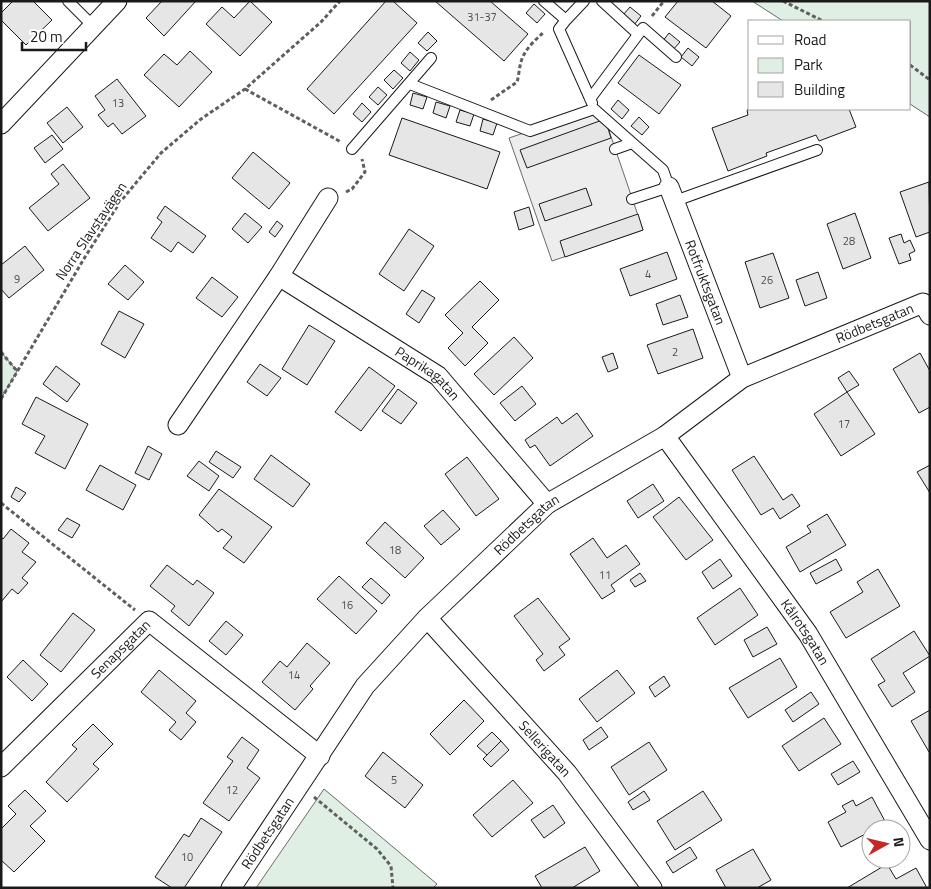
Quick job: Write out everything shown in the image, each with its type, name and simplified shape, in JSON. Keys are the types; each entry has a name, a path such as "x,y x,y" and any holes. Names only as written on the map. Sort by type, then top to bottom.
{"street":[{"path":"1,124 117,1"},
{"name":"Rotfruktsgatan","path":"672,194 742,378"},
{"path":"178,425 279,276 328,198"},
{"name":"Paprikagatan","path":"279,276 438,376 547,504"},
{"name":"Rödbetsgatan","path":"231,888 365,686 428,618 547,504 665,436 742,378 923,303 930,314"},
{"name":"Kålrotsgatan","path":"665,436 808,634 930,840"},
{"name":"Sellerigatan","path":"428,618 567,773 652,888"},
{"name":"Senapsgatan","path":"1,767 149,621 320,756"}],"lane":[{"path":"68,1 92,26"},
{"path":"544,1 566,20"},
{"path":"584,1 559,30 592,104 632,143 664,170 672,194"},
{"path":"602,1 638,34"},
{"path":"410,84 530,131 592,104 643,28 676,57"},
{"path":"352,149 431,58"},
{"path":"615,148 632,143"},
{"path":"632,199 672,194 816,150"}],"path":[{"name":"Norra Slavstavägen","path":"1,399 85,257 120,202 161,153 201,119 245,89 321,22 340,1"},
{"path":"783,1 821,20"},
{"path":"484,113 488,103 518,82 520,63 526,51 549,29 559,30"},
{"path":"911,66 930,80"},
{"path":"245,89 362,156 365,172 352,189 328,198"},
{"path":"1,352 17,371"},
{"path":"1,503 149,621"},
{"path":"300,786 377,849 391,866 393,888"}],"green space":[{"path":"752,1 930,1 930,117 911,105 911,20 781,20"},
{"path":"1,352 17,371 1,399"},
{"path":"324,789 437,884 433,888 256,888"}],"shaded area":[{"path":"594,109 605,119 643,230 552,261 509,138"}],"building":[{"path":"13,1 33,1 52,20 26,45 1,20 1,13"},
{"path":"162,1 196,1 164,36 146,18"},
{"path":"250,1 272,22 240,56 206,24 222,7 234,18"},
{"path":"386,1 393,1 417,23 334,114 307,89"},
{"path":"435,1 490,1 528,34 504,61"},
{"path":"678,1 712,1 731,16 706,48 665,17"},
{"path":"534,4 545,14 537,23 526,13"},
{"path":"630,7 641,16 634,25 623,15"},
{"path":"428,32 437,41 427,51 418,43"},
{"path":"669,33 680,42 672,51 662,42"},
{"path":"688,48 699,57 692,66 681,57"},
{"path":"190,51 212,72 179,107 144,75 164,54 177,65"},
{"path":"410,52 419,60 410,71 401,63"},
{"path":"639,55 681,85 659,114 618,83"},
{"path":"394,70 403,78 393,89 384,80"},
{"path":"117,79 146,116 122,134 113,123 108,127 98,115 105,110 95,96"},
{"path":"378,87 387,95 378,105 369,97"},
{"path":"413,93 427,97 423,109 410,105"},
{"path":"618,100 629,110 622,119 611,109"},
{"path":"436,102 450,106 446,118 433,113"},
{"path":"362,103 371,112 362,122 353,114"},
{"path":"67,107 83,127 63,143 47,123"},
{"path":"460,110 474,114 470,126 456,122"},
{"path":"747,110 849,110 856,127 819,141 816,135 766,153 767,156 728,171 712,128 748,115"},
{"path":"639,117 649,127 642,135 631,126"},
{"path":"402,118 500,152 487,189 389,155"},
{"path":"483,119 497,123 493,135 480,131"},
{"path":"605,119 611,138 527,168 520,150"},
{"path":"52,135 63,149 45,163 34,148"},
{"path":"253,152 290,183 269,209 232,178"},
{"path":"63,164 90,198 48,231 29,208 59,184 51,174"},
{"path":"929,182 930,232 916,237 900,192"},
{"path":"586,188 592,205 545,221 539,204"},
{"path":"165,206 206,236 193,253 178,242 171,252 151,238 162,222 157,218"},
{"path":"529,207 534,225 519,230 514,212"},
{"path":"245,213 262,227 248,243 232,229"},
{"path":"855,213 871,258 843,269 827,224"},
{"path":"638,214 643,230 565,257 560,241"},
{"path":"277,221 283,226 275,237 269,232"},
{"path":"409,229 434,246 404,291 379,274"},
{"path":"901,234 904,243 910,240 915,251 909,254 911,260 899,264 889,238"},
{"path":"25,246 44,270 9,298 1,289 1,265"},
{"path":"667,252 677,279 630,296 620,269"},
{"path":"773,253 789,298 760,308 745,262"},
{"path":"125,265 144,282 128,300 108,284"},
{"path":"818,272 827,298 805,306 796,280"},
{"path":"212,277 238,297 222,317 196,298"},
{"path":"480,281 499,300 472,327 488,343 465,366 448,348 463,333 445,315"},
{"path":"422,290 435,298 419,323 406,314"},
{"path":"680,295 688,317 663,325 656,304"},
{"path":"119,311 144,324 125,358 101,344"},
{"path":"309,325 335,341 307,385 282,369"},
{"path":"693,329 703,358 658,374 647,345"},
{"path":"514,337 533,358 494,395 474,374"},
{"path":"613,353 618,368 608,372 602,357"},
{"path":"920,353 930,371 930,407 919,413 893,369"},
{"path":"260,364 281,378 267,396 247,382"},
{"path":"56,366 80,384 67,402 43,384"},
{"path":"369,367 395,386 361,431 335,412"},
{"path":"849,371 859,385 847,392 838,378"},
{"path":"522,386 536,404 515,421 500,403"},
{"path":"398,389 417,403 401,424 382,411"},
{"path":"847,392 875,434 841,456 814,414"},
{"path":"36,397 88,424 65,469 35,453 45,436 22,424"},
{"path":"577,413 593,436 550,466 535,445 530,448 525,440 557,417 562,424"},
{"path":"148,446 162,454 149,480 135,473"},
{"path":"216,451 241,467 233,478 209,462"},
{"path":"271,455 310,484 293,507 254,479"},
{"path":"754,456 783,500 792,494 800,506 780,519 773,508 761,515 732,470"},
{"path":"467,457 499,499 476,516 445,474"},
{"path":"199,461 219,476 209,491 187,476"},
{"path":"100,465 136,485 123,510 86,490"},
{"path":"930,465 930,493 917,472"},
{"path":"653,484 664,501 638,518 627,501"},
{"path":"16,487 26,493 19,502 11,497"},
{"path":"219,489 272,527 244,563 223,548 232,537 222,529 218,532 199,515"},
{"path":"679,497 713,540 686,560 653,517"},
{"path":"443,510 460,529 441,545 424,526"},
{"path":"827,514 846,545 800,572 786,547 811,532 807,526"},
{"path":"67,518 80,525 72,538 58,530"},
{"path":"385,522 424,558 405,578 366,543"},
{"path":"11,529 29,543 22,552 36,562 22,578 28,583 18,594 12,589 1,602 1,537 3,539"},
{"path":"593,538 607,558 626,545 640,564 611,585 615,591 602,599 570,554"},
{"path":"720,559 732,576 713,589 702,572"},
{"path":"836,559 842,570 816,584 810,573"},
{"path":"167,565 193,585 197,580 214,593 189,626 171,611 175,606 150,586"},
{"path":"878,569 900,606 846,638 830,612 863,592 857,582"},
{"path":"640,573 646,581 635,587 630,580"},
{"path":"339,576 377,611 356,634 317,599"},
{"path":"371,578 390,595 382,604 362,587"},
{"path":"740,588 758,615 715,645 697,618"},
{"path":"538,598 570,639 559,647 565,655 544,671 536,660 543,654 514,616"},
{"path":"73,613 95,630 61,672 40,655"},
{"path":"226,621 243,635 226,655 209,641"},
{"path":"767,627 777,644 753,657 744,640"},
{"path":"914,631 930,656 903,673 915,692 892,707 878,685 885,681 871,659"},
{"path":"307,643 330,663 310,686 313,689 295,710 262,682 280,661 287,667"},
{"path":"780,658 797,687 748,718 729,688"},
{"path":"23,660 48,684 32,701 7,677"},
{"path":"159,670 196,701 186,713 196,722 181,740 169,730 176,722 141,692"},
{"path":"617,670 635,693 597,722 579,699"},
{"path":"664,676 670,686 655,697 649,687"},
{"path":"811,692 819,704 793,722 785,710"},
{"path":"464,700 484,721 450,755 430,734"},
{"path":"930,710 930,751 929,752 911,721"},
{"path":"824,718 841,744 799,771 782,746"},
{"path":"93,724 113,744 93,764 99,769 67,802 46,782 77,749 72,745"},
{"path":"601,727 608,737 589,750 583,740"},
{"path":"492,732 501,741 487,755 477,746"},
{"path":"242,737 259,750 247,768 260,778 229,821 203,803 233,761 227,757"},
{"path":"501,741 509,750 491,767 483,759"},
{"path":"649,742 667,770 629,795 611,767"},
{"path":"383,752 423,785 405,808 365,776"},
{"path":"853,761 860,772 838,785 831,774"},
{"path":"513,780 533,803 492,837 473,815"},
{"path":"25,790 46,811 30,826 45,841 14,872 1,860 1,829 16,814 8,806"},
{"path":"644,791 650,800 633,810 628,802"},
{"path":"703,791 722,820 675,850 657,821"},
{"path":"872,797 884,819 861,819 861,836 841,847 828,822 846,812 842,806 853,800 856,806"},
{"path":"553,805 565,823 544,838 531,820"},
{"path":"201,818 222,832 184,888 172,888 155,877 184,834 189,837"},
{"path":"585,847 600,871 572,888 542,888 535,876"},
{"path":"690,847 697,858 673,873 666,862"},
{"path":"753,849 771,880 757,888 726,888 716,870"},
{"path":"916,868 927,888 847,888 879,869 890,869 896,879"}]}
